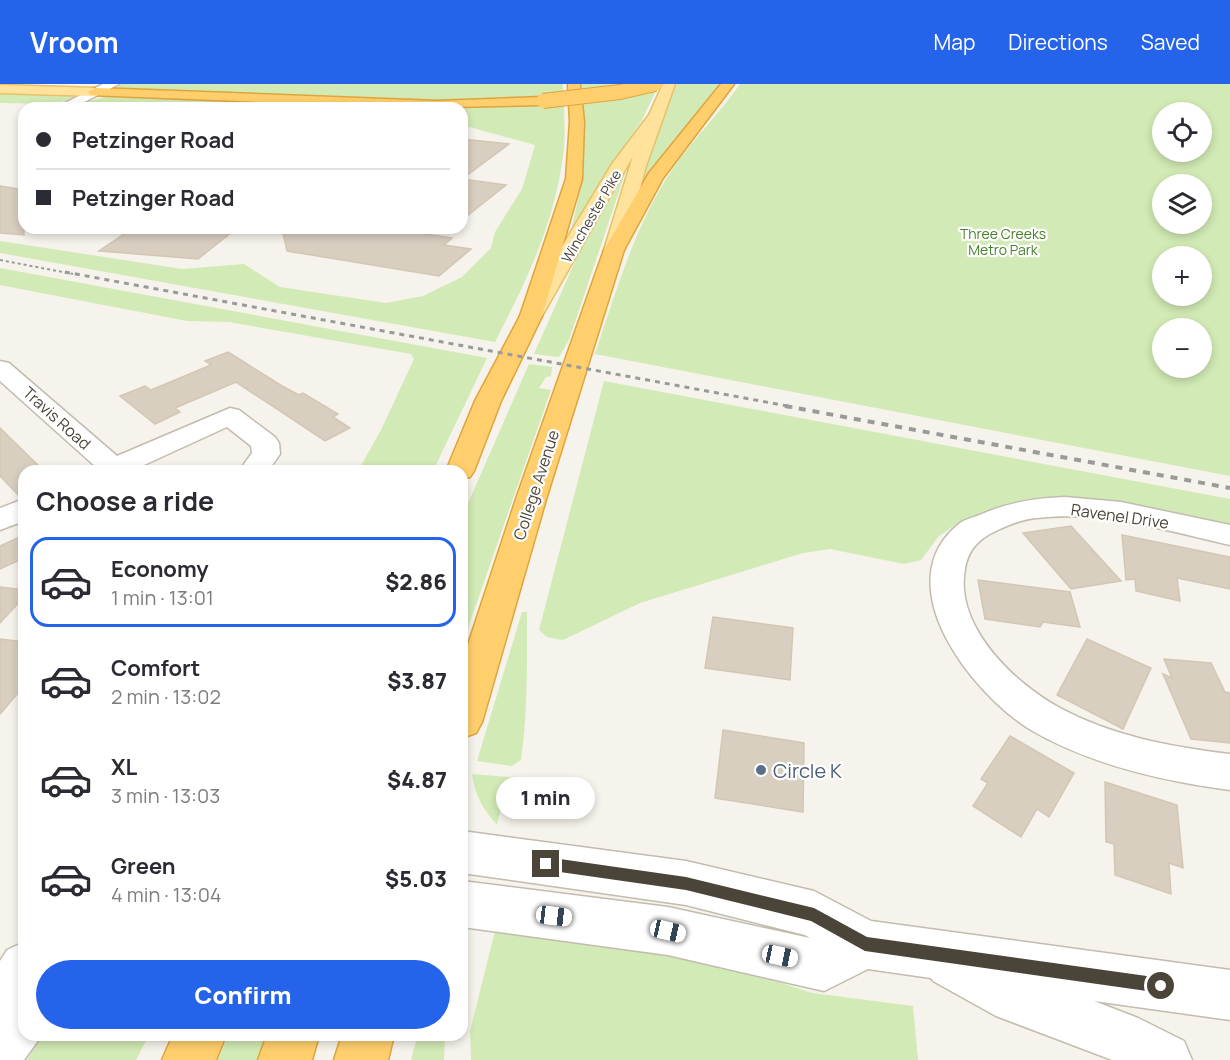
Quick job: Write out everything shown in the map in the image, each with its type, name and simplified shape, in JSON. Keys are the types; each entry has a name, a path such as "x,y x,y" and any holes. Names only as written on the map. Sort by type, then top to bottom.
{"highway":[{"path":"461,465 488,401 531,316 574,179 578,122 574,84"},
{"path":"468,104 543,101 620,92 655,84"},
{"name":"College Avenue","path":"468,703 539,475 614,250 655,177 728,84"},
{"path":"95,92 358,102"},
{"path":"285,1060 290,1041"},
{"path":"361,1060 366,1041"}],"main road":[{"name":"Winchester Pike","path":"614,250 625,203 669,84"},
{"path":"0,88 95,92"},
{"name":"Winchester Pike","path":"531,316 556,278 621,163 655,117"}],"street":[{"path":"74,102 113,84"},
{"name":"Travis Road","path":"0,368 105,465"},
{"path":"121,465 230,416 266,443 266,454 258,465"},
{"name":"Ravenel Drive","path":"1230,535 1095,509 1056,508 1011,513 991,519 960,539 946,568 944,588 954,622 974,655 990,675 1012,696 1042,717 1107,748 1134,757 1230,772"},
{"path":"0,519 18,512"},
{"path":"468,853 686,883 814,914 865,944 1230,995"},
{"path":"468,905 668,931 824,966 865,944"},
{"path":"930,953 1014,998 1120,1036 1165,1060"},
{"path":"0,1010 18,978"},
{"path":"0,1049 18,1025"}],"green space":[{"path":"121,84 563,84 563,96 468,103 114,90"},
{"path":"582,84 659,84 642,120 601,182 576,230 571,230 582,175 584,122"},
{"path":"677,84 719,84 641,184 649,152"},
{"name":"Three Creeks Metro Park","path":"740,84 1230,84 1230,476 595,354 638,234 661,188 690,146"},
{"path":"0,92 73,94 75,98 61,102 0,103"},
{"path":"109,96 237,102 85,102"},
{"path":"564,101 564,149 553,205 528,275 495,342 0,253 0,241 182,269 244,264 280,287 386,303 423,296 462,277 491,248 495,232 522,189 535,145 468,127 468,106"},
{"path":"626,171 569,340 559,357 534,354 594,219"},
{"path":"0,268 487,358 436,465 361,465 381,430 414,359 411,354 229,322 187,321 0,285"},
{"path":"529,364 552,367 551,376 546,377 539,388 551,390 468,628 468,503"},
{"path":"604,381 1230,499 1230,529 1043,499 1007,504 959,522 938,537 921,560 904,564 830,549 803,553 640,603 563,640 547,637 539,630"},
{"path":"522,612 527,612 527,668 521,760 512,766 477,761"},
{"path":"472,774 509,777 514,780 501,809 497,825 480,801"},
{"path":"496,927 682,950 812,993 913,1006 918,1060 471,1060 470,1031"},
{"path":"38,1041 146,1041 136,1060 27,1060"},
{"path":"226,1041 275,1041 269,1060 218,1060"},
{"path":"416,1041 445,1041 444,1060 411,1060"}],"building":[{"path":"468,140 509,144 468,175"},
{"path":"468,180 506,185 468,215"},
{"path":"0,186 18,189 18,234 24,235 0,233"},
{"path":"124,234 229,234 198,259 99,251"},
{"path":"283,234 425,234 452,238 444,245 471,249 439,276 287,251"},
{"path":"228,352 282,386 299,395 303,393 338,414 333,417 350,428 325,441 236,382 175,408 180,412 155,424 120,396 145,386 151,390 211,365 205,361"},
{"path":"0,428 38,465 18,465 18,495 0,476"},
{"path":"1071,526 1121,581 1071,589 1023,533"},
{"path":"1122,535 1230,557 1230,589 1177,578 1180,601 1136,591 1135,579 1126,580"},
{"path":"18,538 18,561 0,569 0,546"},
{"path":"978,580 1070,592 1080,627 1043,622 1040,627 985,619"},
{"path":"0,587 18,589 18,604 0,623"},
{"path":"713,617 793,628 790,680 705,668"},
{"path":"0,639 18,641 18,693 0,714"},
{"path":"1087,639 1151,668 1123,729 1057,695"},
{"path":"1164,659 1211,663 1225,692 1230,693 1230,743 1191,739 1163,674 1172,678"},
{"name":"Circle K","path":"723,730 804,743 803,812 715,798"},
{"path":"1010,736 1074,773 1049,817 1037,809 1021,837 973,806 988,783 981,779"},
{"path":"1105,782 1177,805 1183,868 1169,863 1171,894 1115,875 1114,844 1106,842"}],"railway":[{"path":"0,260 73,274"},
{"path":"65,272 793,407"},
{"path":"785,406 1230,488"}],"place":[{"name":"Circle K","path":"761,770"}],"route":[{"path":"546,864 686,883 814,914 865,944 1161,986"}]}
